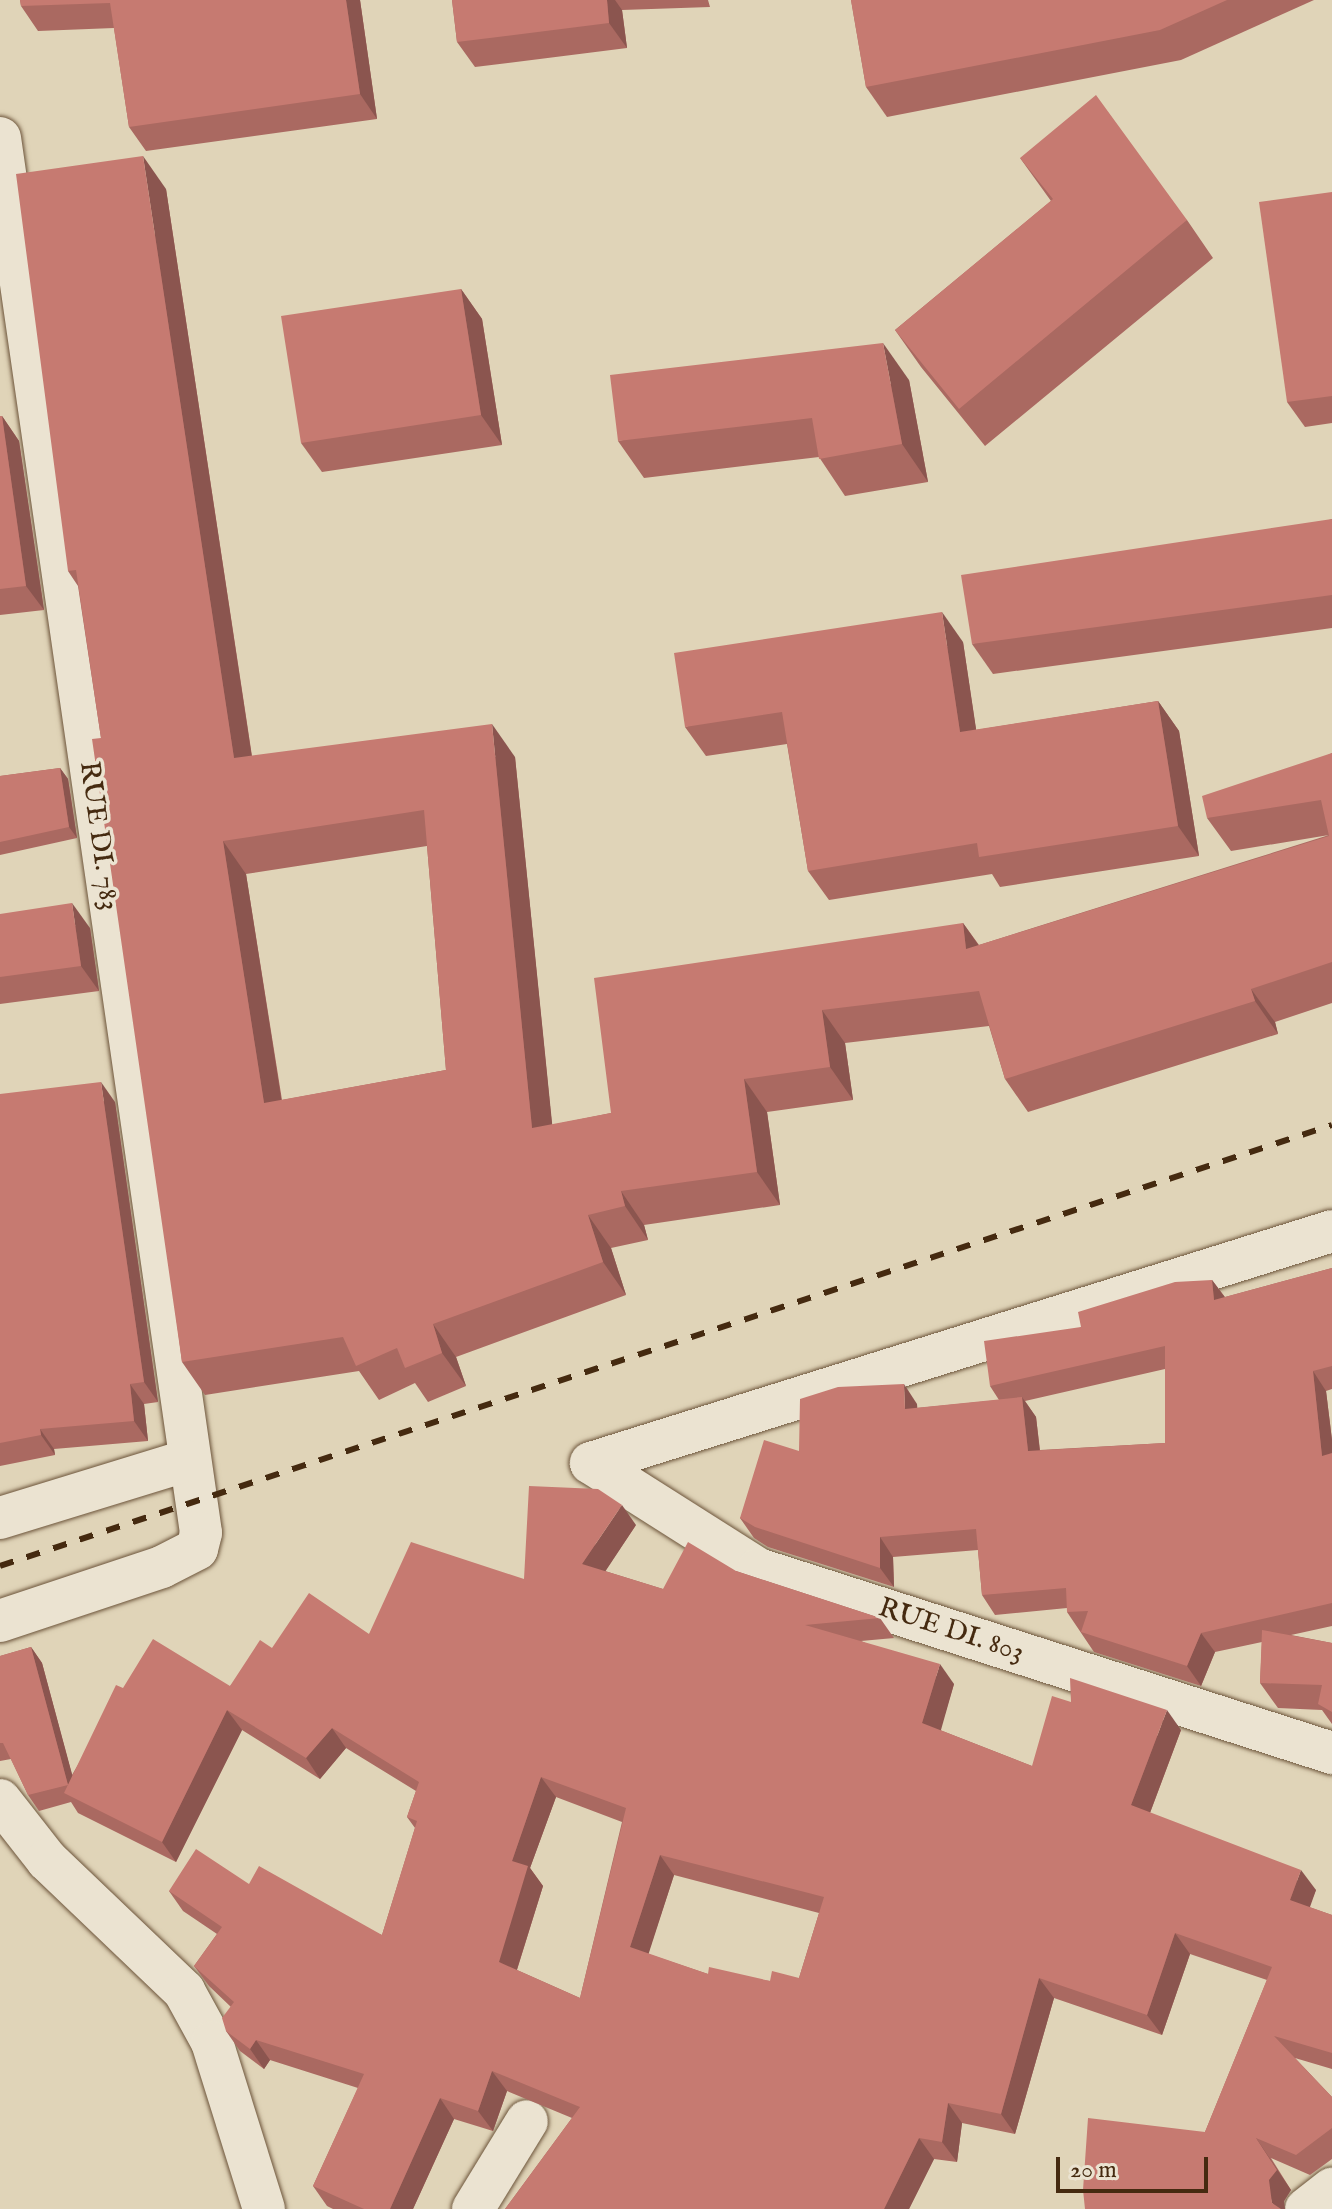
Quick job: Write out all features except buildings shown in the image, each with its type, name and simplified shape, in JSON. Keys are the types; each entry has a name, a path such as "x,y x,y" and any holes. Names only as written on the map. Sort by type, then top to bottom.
{"street":[{"name":"RUE DI. 783","path":"0,138 185,1461 201,1533 197,1549 162,1567 0,1621"},
{"name":"RUE DI. 803","path":"1332,1231 591,1463 758,1569 1332,1753"},
{"path":"0,1518 185,1461"},
{"path":"0,1800 47,1860 184,1991 212,2042 264,2209"},
{"path":"473,2209 527,2121"},
{"path":"1306,2209 1332,2189"}],"railway":[{"path":"0,1566 1332,1125"}]}
